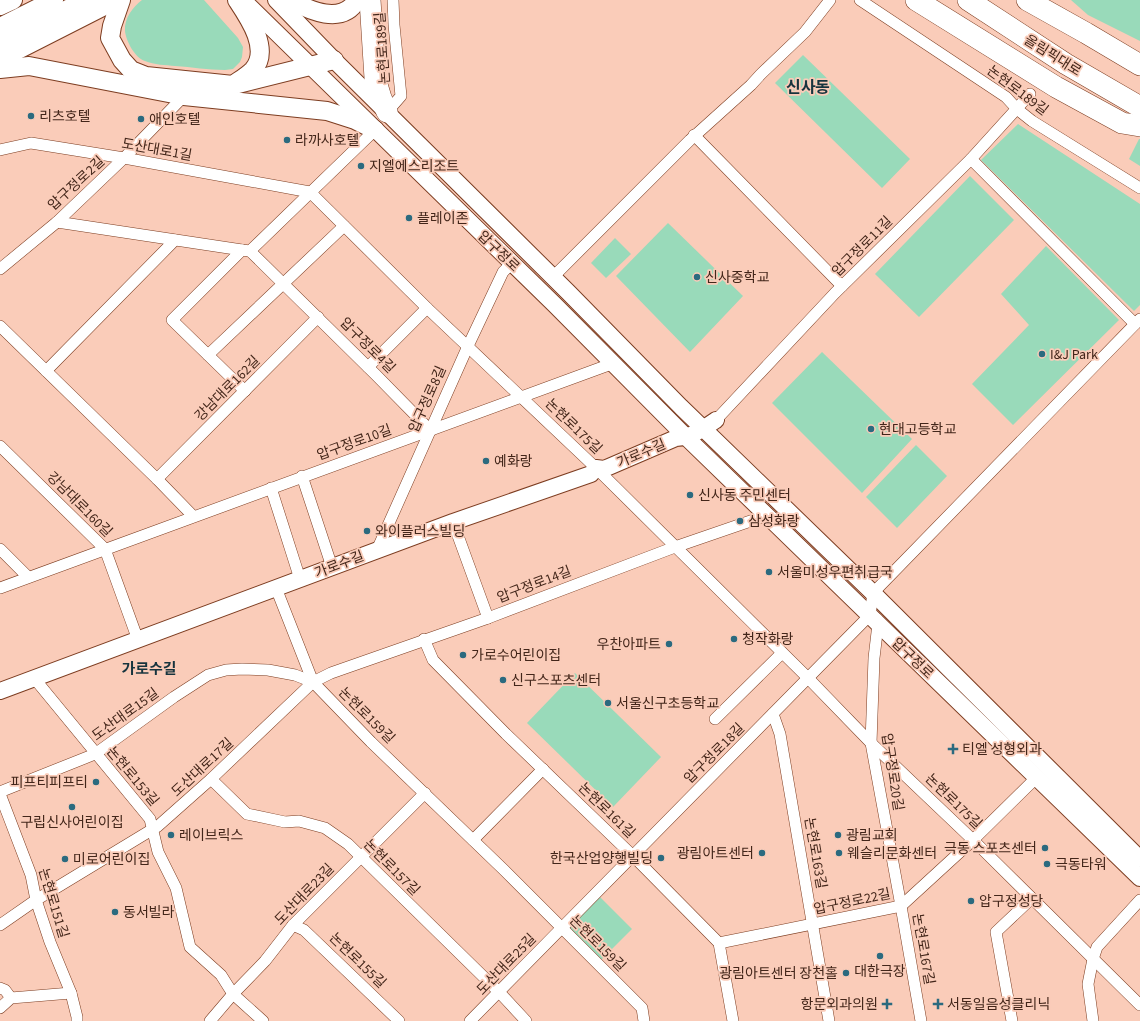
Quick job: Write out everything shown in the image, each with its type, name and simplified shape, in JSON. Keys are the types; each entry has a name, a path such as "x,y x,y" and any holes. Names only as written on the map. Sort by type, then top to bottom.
{"highway":[{"path":"0,45 89,0"},
{"path":"370,0 375,78 387,112"},
{"path":"916,0 1056,86 1122,123 1140,126"},
{"name":"올림픽대로","path":"968,0 1066,64 1140,107"},
{"path":"1027,0 1140,65"},
{"path":"1046,0 1086,33"}],"main road":[{"path":"0,6 13,0"},
{"path":"0,27 54,0"},
{"path":"0,59 116,0"},
{"path":"121,0 112,26 110,38 122,60 131,70 146,76 233,85 334,60"},
{"path":"233,85 252,71 256,66 260,51 258,38 252,24 237,0"},
{"name":"압구정로","path":"242,0 614,363 681,437 768,515 874,620 1139,875"},
{"name":"압구정로","path":"276,0 334,60 553,277 710,424 873,593 1140,859"},
{"path":"289,0 308,10 322,14 337,14 348,9 355,4 357,0"},
{"path":"0,69 29,66 184,96 327,111 355,120 375,130"},
{"path":"540,290 553,277"},
{"path":"681,437 710,424"},
{"name":"가로수길","path":"0,691 453,522 591,474 596,468 604,469 681,437"}],"street":[{"name":"논현로189길","path":"387,112 401,96 393,0"},
{"path":"553,277 692,138 751,86 761,74 805,32 830,0"},
{"name":"논현로189길","path":"860,0 1006,97 1017,109 1032,121 1140,188"},
{"name":"압구정로11길","path":"710,424 842,286 971,159 1030,94"},
{"name":"압구정로2길","path":"0,269 57,222 124,158 184,96"},
{"path":"245,391 172,320 375,130"},
{"path":"692,138 842,286"},
{"name":"도산대로1길","path":"0,150 31,143 124,158 310,192"},
{"path":"873,593 1137,322 971,159"},
{"name":"논현로175길","path":"310,192 427,308 596,468 871,742 973,840 1140,1005"},
{"path":"57,222 246,250"},
{"path":"208,355 344,226"},
{"path":"46,371 174,240"},
{"name":"압구정로4길","path":"246,250 318,317 430,430"},
{"name":"압구정로8길","path":"377,550 468,346 504,272 512,263"},
{"path":"368,367 427,308"},
{"name":"강남대로162길","path":"157,479 318,317"},
{"path":"0,326 193,516"},
{"name":"압구정로10길","path":"0,588 302,476 614,363"},
{"name":"강남대로160길","path":"0,446 105,549 138,640"},
{"path":"302,476 332,567"},
{"path":"271,488 300,579"},
{"name":"압구정로14길","path":"313,682 331,673 424,639 488,618 675,547 768,515"},
{"path":"453,522 488,618"},
{"path":"0,549 28,577"},
{"name":"논현로159길","path":"276,588 313,682 642,1008 644,1021"},
{"name":"압구정로20길","path":"873,593 874,658 871,742 901,906"},
{"name":"압구정로18길","path":"562,928 808,678 874,620"},
{"name":"논현로161길","path":"424,639 433,660 506,734 633,856 719,943"},
{"path":"715,719 782,653"},
{"name":"도산대로15길","path":"0,793 95,754 174,697 208,675 236,669 268,670 295,675 313,682"},
{"name":"논현로153길","path":"34,678 150,819 158,852 176,888 190,947 221,975 233,994 263,1021"},
{"name":"도산대로17길","path":"0,925 36,900 153,830 211,779 313,682"},
{"name":"논현로163길","path":"773,714 780,734 829,1021"},
{"path":"473,840 544,769"},
{"name":"압구정로22길","path":"719,943 901,906 973,840 1037,777"},
{"name":"논현로157길","path":"211,779 247,814 285,822 299,820 325,828 348,844 500,993 526,1021"},
{"name":"논현로151길","path":"0,793 31,875 36,900 50,942 70,993 77,1021"},
{"name":"도산대로23길","path":"210,1021 233,994 265,961 293,925 425,793"},
{"path":"1012,1021 996,932 1032,898"},
{"path":"1093,1021 1088,984 1093,959 1098,947 1140,900"},
{"name":"논현로167길","path":"901,906 921,1021"},
{"name":"논현로155길","path":"293,925 304,930 399,1021"},
{"name":"도산대로25길","path":"470,1021 500,993 562,928"},
{"path":"719,943 733,1021"},
{"path":"0,988 5,990 11,998"},
{"path":"0,1008 11,998 70,993"}],"green space":[{"path":"142,0 204,0 238,38 243,47 240,62 233,69 219,70 160,65 141,59 132,49 127,39 125,26 130,13"},
{"path":"1071,0 1140,0 1140,41 1088,15"},
{"path":"803,55 910,159 882,188 775,83"},
{"path":"1018,124 1140,204 1140,305 1134,311 981,160"},
{"path":"1140,139 1140,166 1129,159"},
{"path":"970,176 1014,220 919,317 875,274"},
{"path":"668,223 743,296 690,352 616,276"},
{"path":"615,238 631,254 606,278 591,263"},
{"name":"I&J Park","path":"1046,246 1119,320 1013,425 972,384 1029,325 1001,294"},
{"path":"822,352 912,439 862,493 772,403"},
{"path":"916,445 947,476 897,528 866,497"},
{"path":"575,673 661,757 613,807 527,723"},
{"path":"597,894 632,929 600,961 565,925"}],"place":[{"name":"리츠호텔","path":"31,116"},
{"name":"애인호텔","path":"141,119"},
{"name":"라까사호텔","path":"287,140"},
{"name":"지엘에스리조트","path":"361,166"},
{"name":"플레이존","path":"409,218"},
{"name":"신사중학교","path":"697,277"},
{"name":"I&J Park","path":"1042,354"},
{"name":"현대고등학교","path":"871,429"},
{"name":"예화랑","path":"486,461"},
{"name":"신사동 주민센터","path":"690,495"},
{"name":"삼성화랑","path":"740,521"},
{"name":"와이플러스빌딩","path":"367,531"},
{"name":"서울미성우편취급국","path":"769,572"},
{"name":"청작화랑","path":"734,639"},
{"name":"우찬아파트","path":"669,644"},
{"name":"가로수어린이집","path":"463,655"},
{"name":"신구스포츠센터","path":"503,680"},
{"name":"서울신구초등학교","path":"608,703"},
{"name":"티엘 성형외과","path":"953,749"},
{"name":"피프티피프티","path":"96,782"},
{"name":"구립신사어린이집","path":"72,807"},
{"name":"레이브릭스","path":"171,835"},
{"name":"광림교회","path":"838,835"},
{"name":"극동 스포츠센터","path":"1045,848"},
{"name":"광림아트센터","path":"762,853"},
{"name":"웨슬리문화센터","path":"839,853"},
{"name":"한국산업양행빌딩","path":"661,858"},
{"name":"미로어린이집","path":"65,859"},
{"name":"극동타워","path":"1047,864"},
{"name":"압구정성당","path":"971,901"},
{"name":"동서빌라","path":"115,912"},
{"name":"대한극장","path":"880,956"},
{"name":"광림아트센터 장천홀","path":"846,973"},
{"name":"항문외과의원","path":"887,1004"},
{"name":"서동일음성클리닉","path":"938,1004"}],"district":[{"name":"신사동","path":"808,87"},
{"name":"가로수길","path":"149,669"}]}
